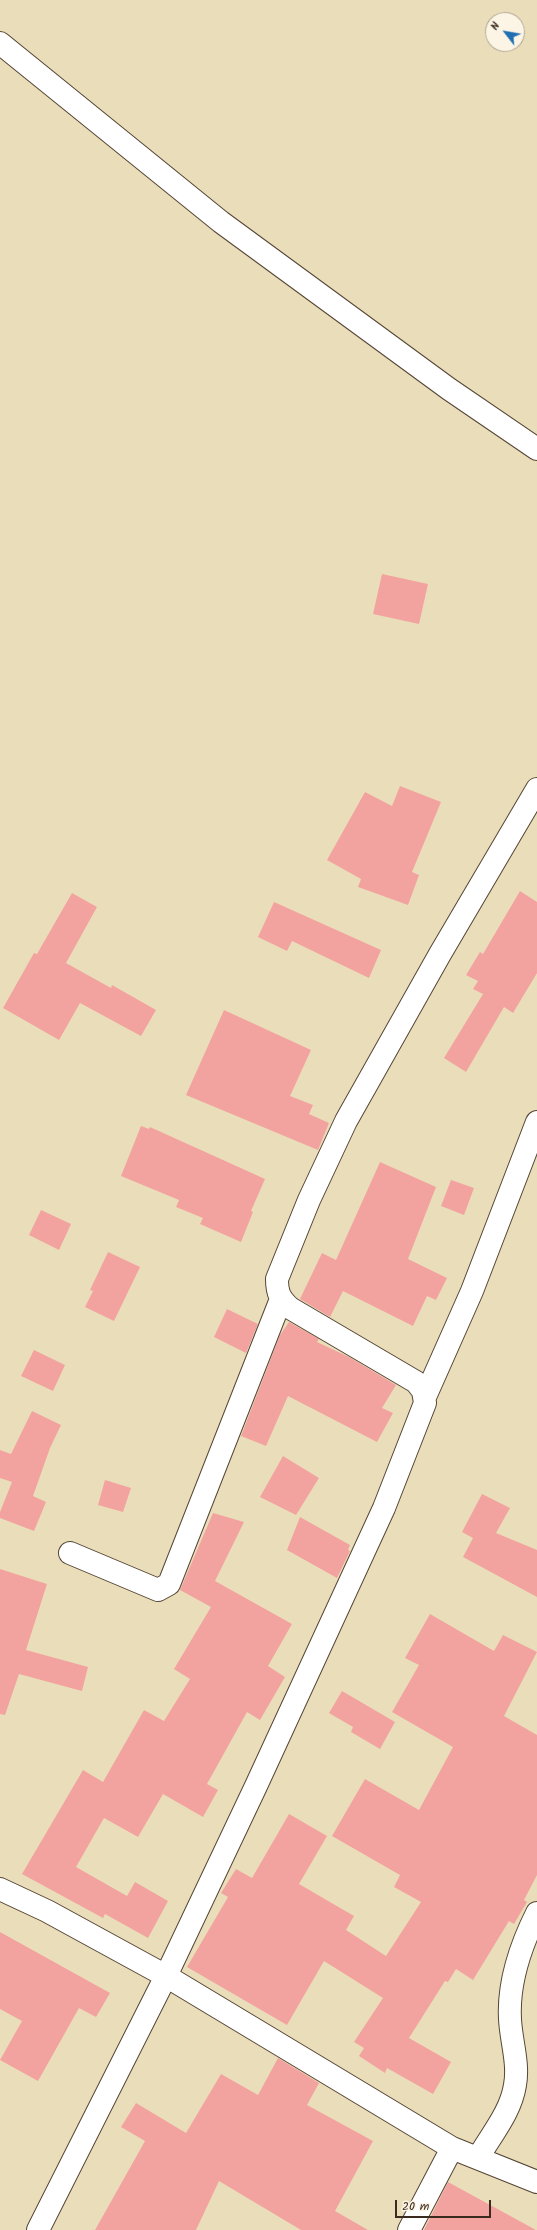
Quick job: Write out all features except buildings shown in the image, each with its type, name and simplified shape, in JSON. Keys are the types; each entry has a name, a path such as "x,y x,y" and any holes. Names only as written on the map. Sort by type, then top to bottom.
{"street":[{"path":"0,43 221,222 443,384 537,449"},
{"path":"38,2230 166,1976 256,1786 384,1508 425,1403 423,1391 416,1382 290,1308 281,1299 277,1289 277,1279 346,1120 440,954 537,789"},
{"path":"425,1397 472,1291 537,1122"},
{"path":"70,1552 158,1590 169,1584 281,1299"},
{"path":"0,1889 47,1911 166,1976 452,2148 537,2182"},
{"path":"478,2158 510,2104 516,2084 516,2065 510,2019 510,2005 519,1957 528,1930 537,1913"},
{"path":"409,2230 452,2148"}]}
